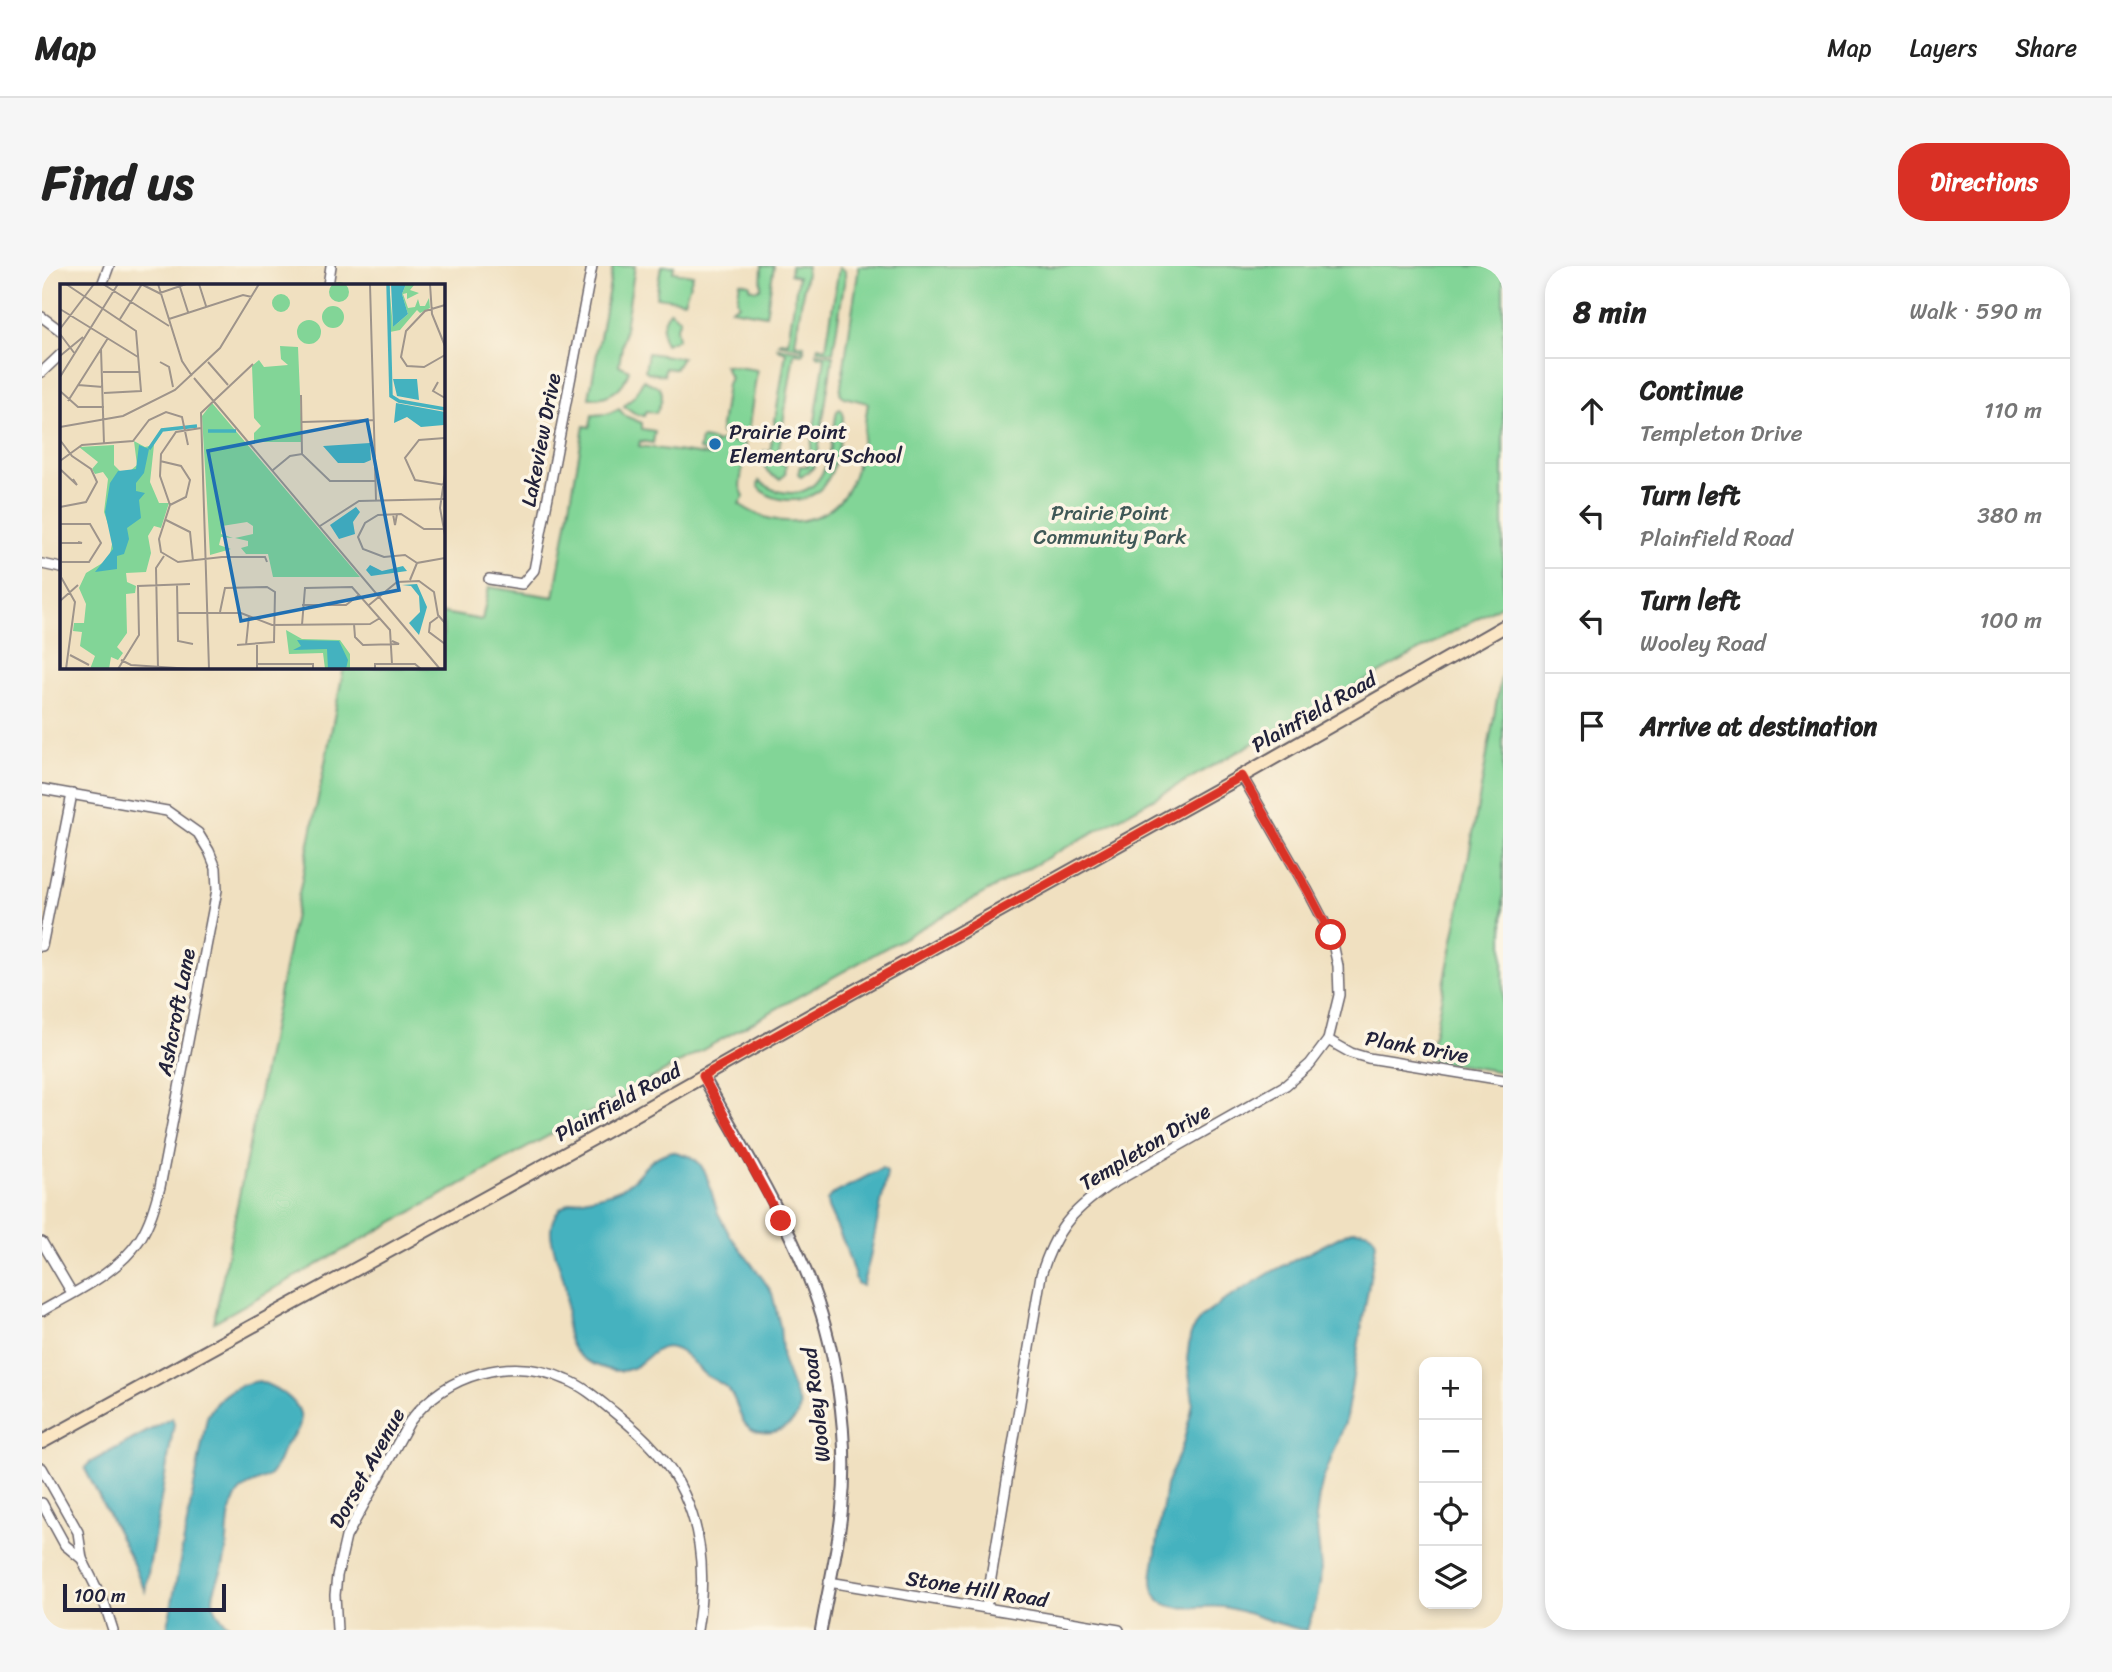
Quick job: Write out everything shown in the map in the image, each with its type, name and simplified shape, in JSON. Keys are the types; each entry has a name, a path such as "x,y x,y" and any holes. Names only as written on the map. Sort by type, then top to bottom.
{"main road":[{"name":"Plainfield Road","path":"42,1443 1242,776 1503,626"}],"street":[{"path":"102,284 109,266"},
{"path":"328,284 331,266"},
{"name":"Lakeview Drive","path":"489,579 522,584 534,570 592,266"},
{"path":"42,317 60,330"},
{"path":"42,372 60,355"},
{"path":"42,564 60,568"},
{"name":"Templeton Drive","path":"986,1608 1041,1275 1049,1250 1062,1226 1082,1203 1108,1186 1286,1085 1310,1064 1328,1040 1339,995 1338,966 1331,935 1242,776"},
{"name":"Ashcroft Lane","path":"42,789 167,811 198,833 216,868 217,890 160,1187 152,1213 140,1238 122,1260 99,1278 42,1311"},
{"path":"42,946 72,794"},
{"name":"Plank Drive","path":"1328,1040 1351,1053 1368,1058 1503,1080"},
{"name":"Wooley Road","path":"703,1076 755,1170 808,1275 833,1356 843,1434 842,1508 821,1630"},
{"path":"42,1242 72,1293"},
{"name":"Dorset Avenue","path":"337,1630 335,1595 341,1552 346,1537 406,1428 419,1409 455,1382 495,1369 513,1368 551,1373 585,1390 655,1449 667,1465 684,1493 700,1548 702,1602 697,1630"},
{"path":"42,1468 78,1532 82,1559 105,1605 113,1630"},
{"path":"42,1503 65,1545 82,1559"},
{"name":"Stone Hill Road","path":"829,1582 1119,1630"}],"green space":[{"path":"613,266 635,266 619,365 629,370 623,383 614,392 603,397 589,398"},
{"path":"661,266 674,266 673,272 693,275 684,301 656,297"},
{"path":"762,266 774,266 766,315 731,309 739,304 737,300 740,282 750,284 750,288 757,290 761,288"},
{"path":"791,266 807,266 795,343 804,345 804,348 778,343 788,342 798,277 790,274"},
{"name":"Prairie Point Community Park","path":"858,266 1503,266 1503,604 214,1322 344,668 444,668 444,613 482,620 489,587 554,597 584,426 590,427 592,415 607,414 619,409 625,416 642,423 642,429 655,431 653,443 640,441 639,446 712,456 712,453 699,450 701,439 715,441 715,444 722,440 745,444 740,486 744,497 739,504 754,513 771,519 804,520 819,516 833,507 844,495 853,478 861,450 868,403 844,397 840,393"},
{"path":"839,267 845,271 845,278 833,352 817,350 818,346 826,348"},
{"path":"670,311 680,319 676,329 678,339 665,344 663,327"},
{"path":"777,347 804,351 802,354 794,353 777,462 786,465 785,475 780,479 768,472 763,460 764,451 770,452 786,352"},
{"path":"648,353 682,358 675,369 665,368 664,375 649,373 645,370"},
{"path":"816,353 833,355 817,458 813,468 801,477 798,475 800,466 808,466 825,357 817,356"},
{"path":"724,365 757,370 747,439 720,434 730,378"},
{"path":"643,380 659,387 662,396 656,413 646,411 644,416 624,406 635,395"},
{"path":"840,409 843,418 839,446 831,473 824,484 803,499 778,499 767,495 758,486 759,481 775,490 794,493 817,482 824,471 837,411"},
{"path":"1503,666 1503,1072 1429,1060"}],"water":[{"path":"672,1151 692,1157 700,1164 706,1174 718,1213 729,1234 772,1293 780,1326 783,1362 800,1407 793,1421 777,1431 770,1433 752,1430 743,1420 727,1388 704,1374 687,1357 673,1348 659,1349 637,1366 615,1371 586,1361 571,1344 567,1330 565,1286 551,1236 555,1217 559,1210 571,1203 611,1193 627,1185 654,1159"},
{"path":"882,1168 887,1174 862,1286 857,1283 827,1201 830,1196"},
{"path":"1353,1230 1371,1234 1376,1243 1345,1423 1319,1496 1316,1518 1320,1584 1307,1630 1222,1607 1183,1608 1168,1605 1155,1595 1152,1578 1166,1485 1182,1447 1193,1402 1187,1359 1194,1327 1202,1317 1222,1302 1273,1271"},
{"path":"259,1381 290,1398 300,1412 301,1420 273,1472 242,1490 231,1510 226,1553 213,1598 217,1612 232,1630 167,1630 207,1417 228,1392"},
{"path":"172,1418 174,1424 145,1591 85,1469 89,1463"}],"place":[{"name":"Prairie Point Elementary School","path":"715,444"}],"route":[{"path":"781,1221 703,1076 1242,776 1331,935"}]}
